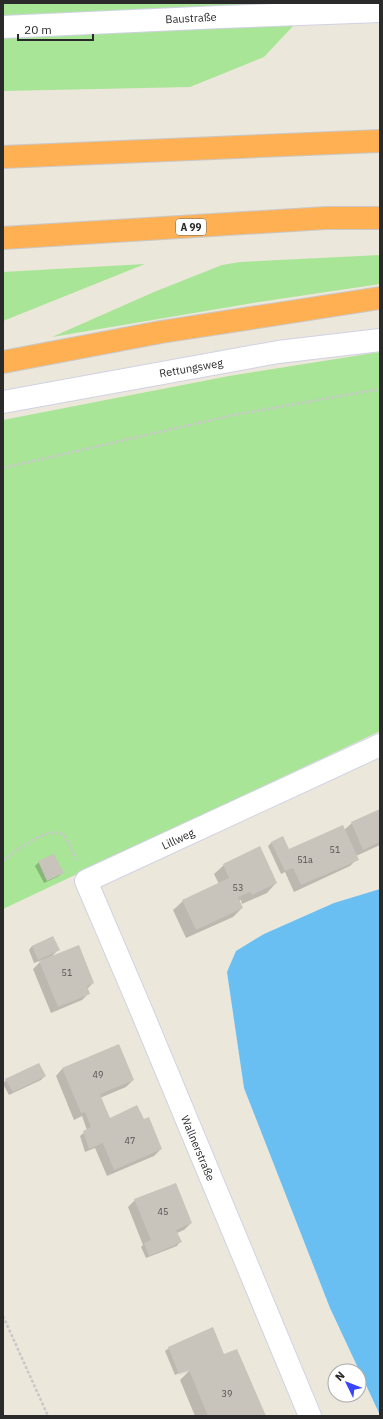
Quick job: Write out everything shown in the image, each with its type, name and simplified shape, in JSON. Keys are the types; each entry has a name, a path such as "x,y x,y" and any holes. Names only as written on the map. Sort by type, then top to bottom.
{"highway":[{"path":"3,157 380,141"},
{"name":"A 99","path":"3,238 326,218 380,218"},
{"path":"3,362 161,332 380,298"}],"street":[{"name":"Baustraße","path":"3,27 380,11"},
{"name":"Rettungsweg","path":"3,402 278,352 380,340"},
{"name":"Lillweg","path":"86,881 380,745"},
{"name":"Wallnerstraße","path":"86,881 310,1416"}],"path":[{"path":"3,468 233,415 380,389"},
{"path":"3,861 18,849 46,833 58,832 64,835 86,881"},
{"path":"3,1316 48,1416"}],"green space":[{"path":"3,3 371,3 309,9 264,57 190,87 3,91"},
{"path":"380,255 380,284 253,303 52,337 154,292 222,265 240,262"},
{"path":"145,264 3,321 3,272"},
{"path":"380,352 380,731 3,909 3,420 229,376"}],"water":[{"path":"380,889 380,1415 367,1387 367,1363 356,1363 330,1308 244,1088 227,972 236,951 264,934 334,903"}],"building":[{"path":"380,809 380,842 363,850 351,822"},
{"path":"343,825 359,860 301,885 293,868 285,871 271,842 283,836 289,849"},
{"path":"260,846 277,883 252,895 250,892 238,897 243,908 196,930 182,900 229,878 223,864"},
{"path":"54,854 64,873 47,881 38,861"},
{"path":"53,936 60,950 38,960 32,946"},
{"path":"79,945 94,983 87,986 90,994 58,1007 39,961"},
{"path":"119,1044 134,1080 100,1094 104,1104 110,1118 137,1105 144,1119 149,1117 162,1149 114,1170 103,1143 89,1149 83,1131 91,1127 85,1112 81,1113 62,1068"},
{"path":"39,1063 46,1076 13,1092 5,1079"},
{"path":"176,1183 192,1223 176,1230 182,1242 149,1256 144,1243 151,1240 134,1199"},
{"path":"213,1327 224,1354 237,1349 266,1416 208,1416 189,1370 179,1374 168,1347"}]}
